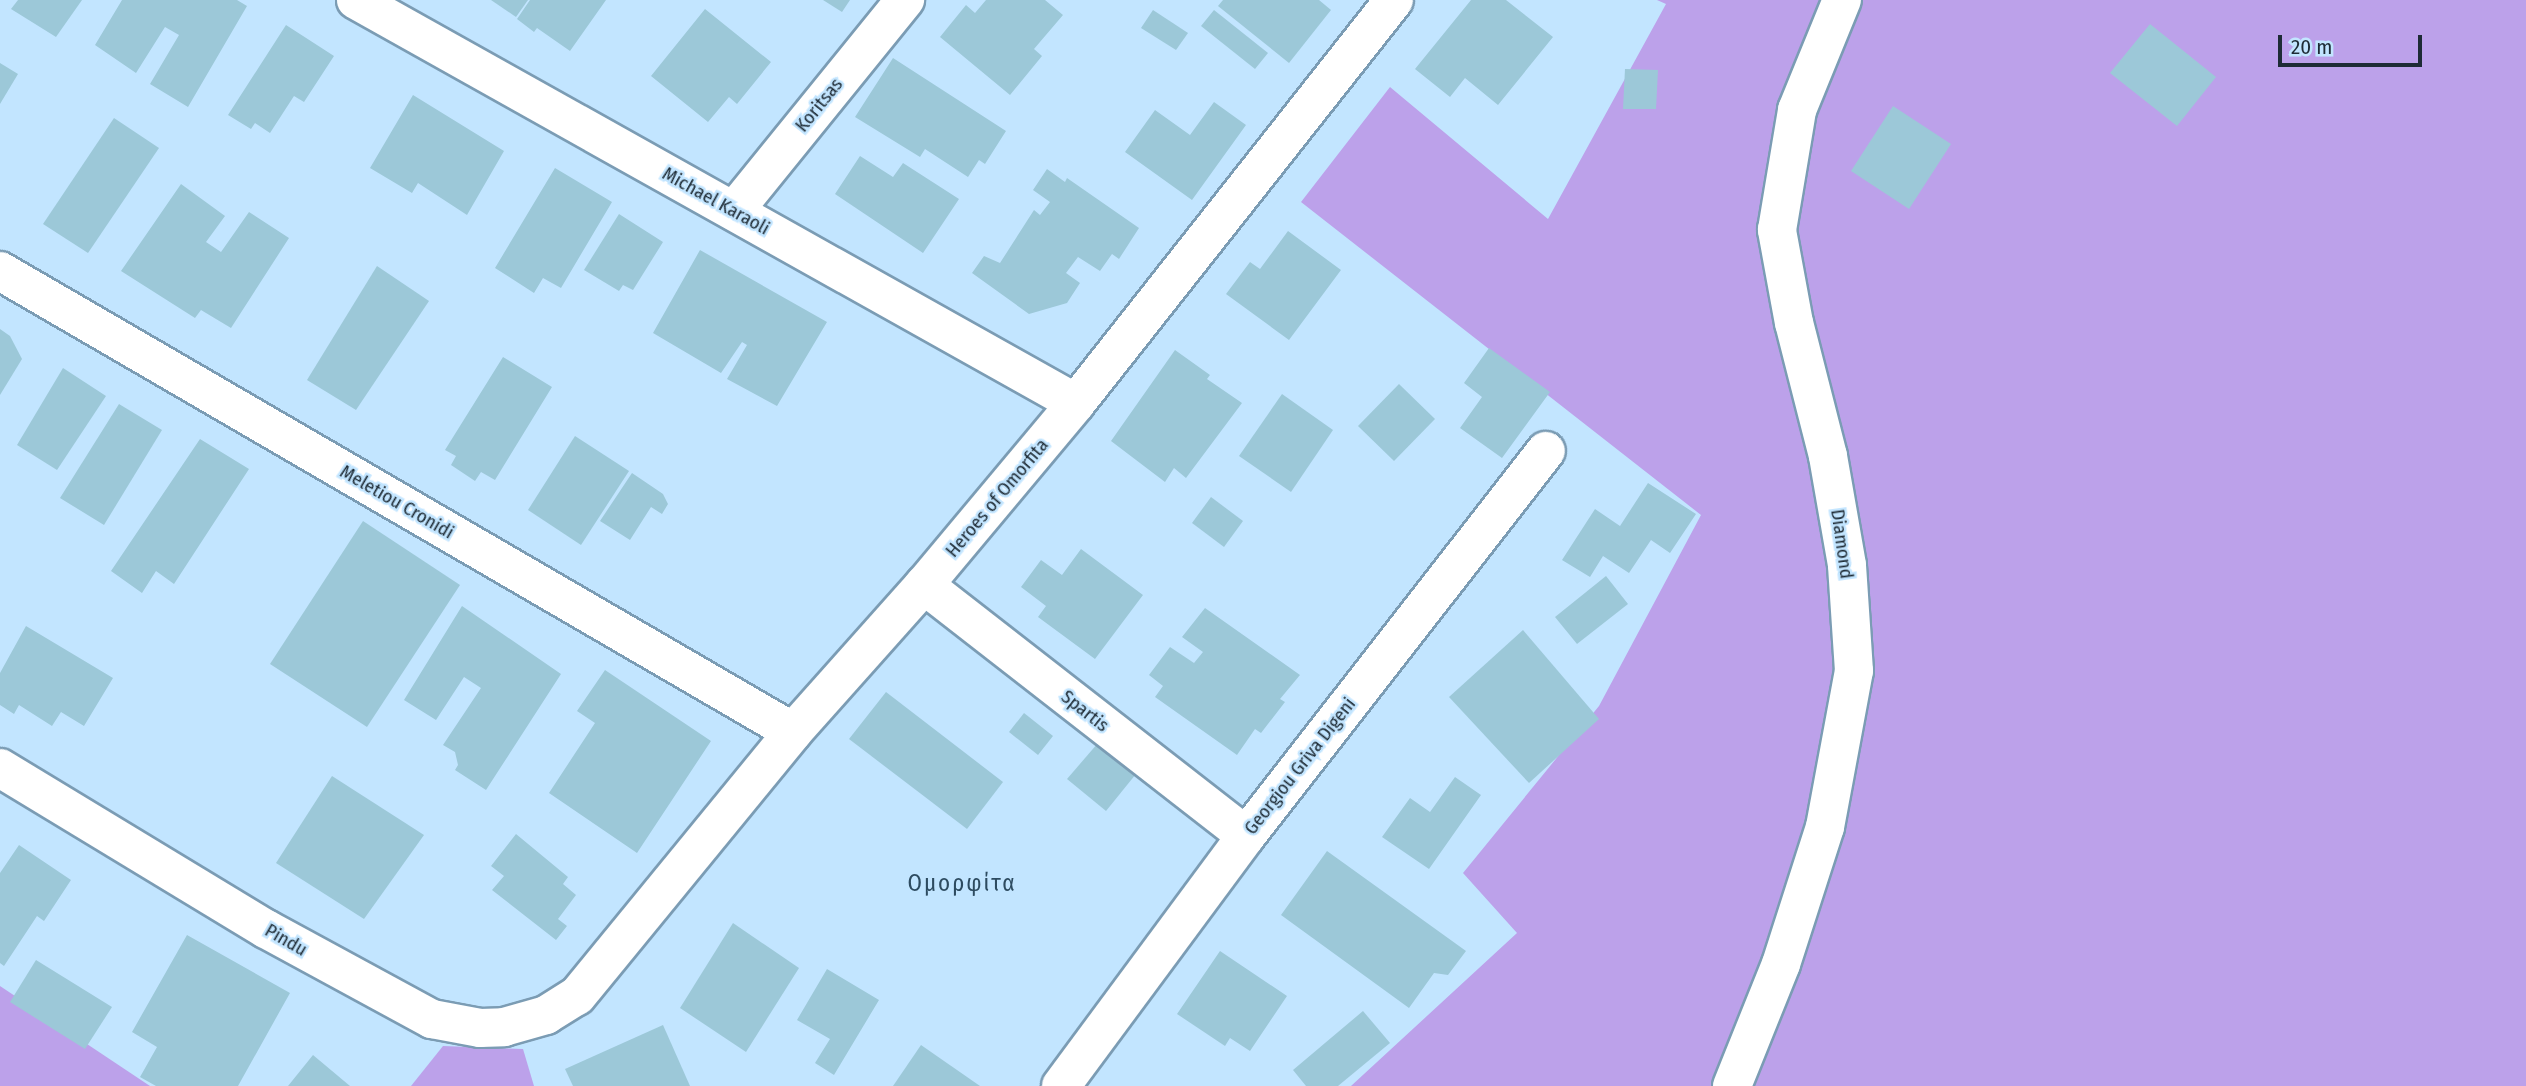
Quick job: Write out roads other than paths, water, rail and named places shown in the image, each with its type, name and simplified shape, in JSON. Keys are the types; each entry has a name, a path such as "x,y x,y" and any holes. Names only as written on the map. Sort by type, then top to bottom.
{"street":[{"name":"Michael Karaoli","path":"356,0 1076,403"},
{"name":"Koritsas","path":"734,211 905,0"},
{"name":"Heroes of Omorfita","path":"586,985 793,733 924,585 1076,403 1394,0"},
{"name":"Diamond","path":"1732,1086 1781,964 1825,827 1854,671 1847,565 1830,469 1794,323 1777,230 1797,110 1842,0"},
{"name":"Meletiou Cronidi","path":"0,271 793,733"},
{"name":"Georgiou Griva Digeni","path":"1061,1086 1246,836 1546,451"},
{"name":"Spartis","path":"924,585 1246,836"},
{"name":"Pindu","path":"0,768 266,929 432,1019 480,1028 504,1027 546,1015 577,996 586,985"}],"district":[{"name":"Ομορφίτα","path":"962,883"}]}
